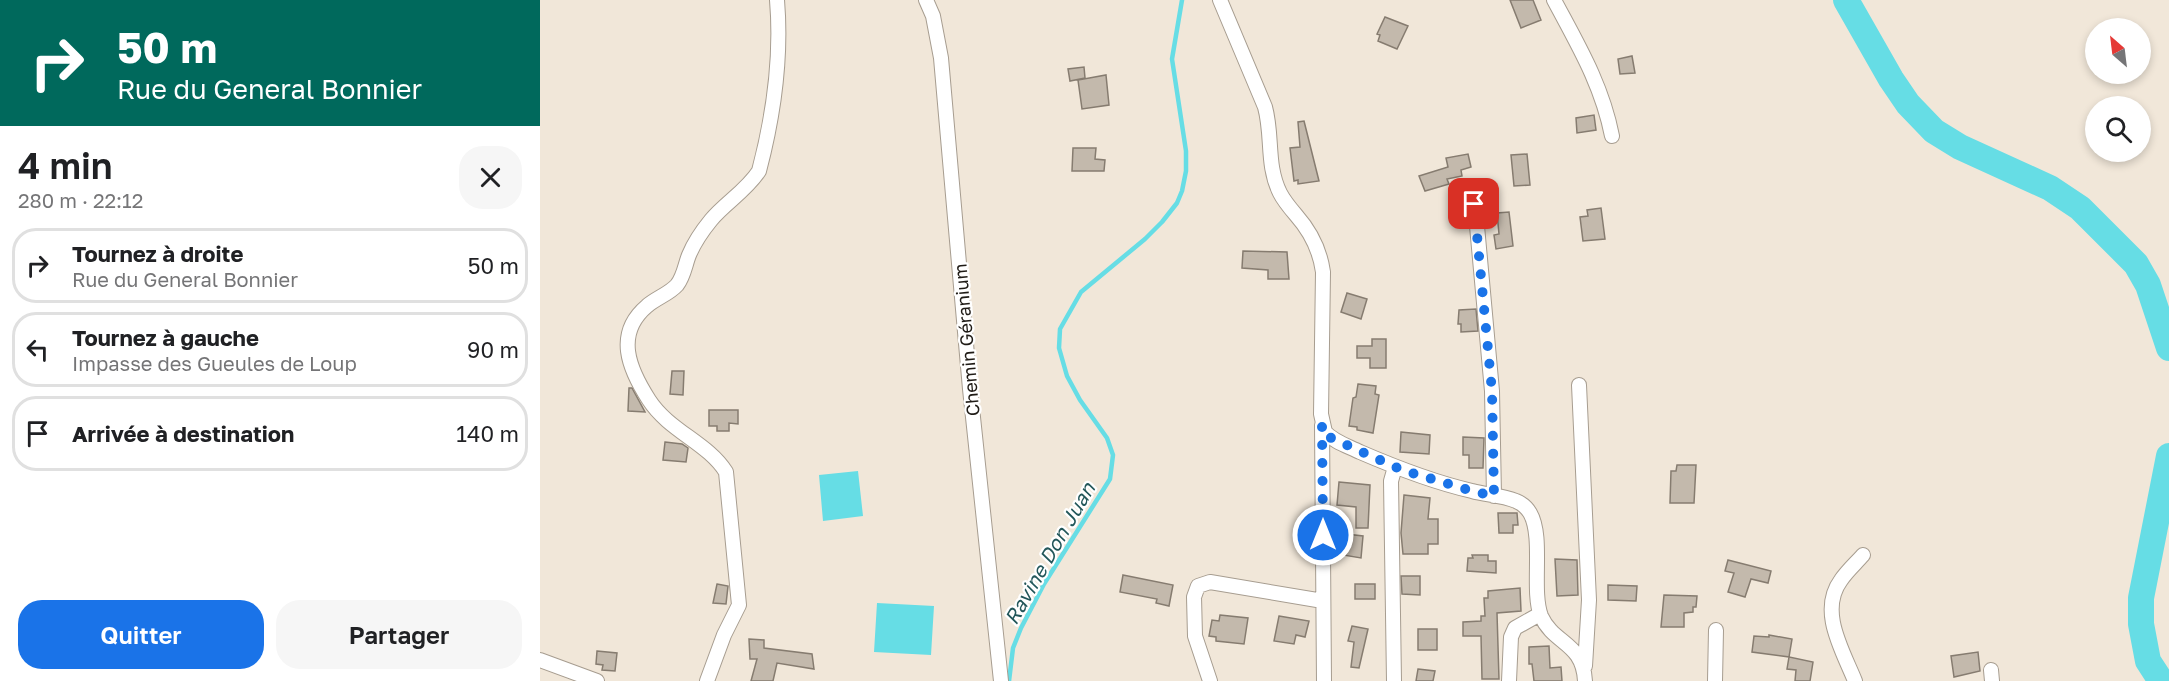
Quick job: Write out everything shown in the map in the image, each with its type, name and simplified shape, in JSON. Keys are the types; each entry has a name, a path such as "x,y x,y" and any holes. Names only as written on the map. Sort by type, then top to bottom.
{"street":[{"path":"707,681 724,635 739,605 726,472 715,457 667,421 650,402 628,354 628,330 638,315 678,284 695,244 712,219 750,183 759,171 777,84 780,34 777,0"},
{"name":"Chemin Géranium","path":"926,0 933,16 941,58 970,389 1001,681"},
{"path":"1220,0 1265,107 1272,171 1280,192 1306,228 1321,257 1323,272 1324,681"},
{"path":"1554,0 1591,69 1606,107 1612,136"},
{"path":"1474,204 1492,391 1494,496"},
{"path":"1579,385 1589,600 1585,676"},
{"path":"1322,425 1329,437 1395,467 1472,491 1515,501 1527,508 1534,525 1540,614 1551,632 1578,655 1585,676"},
{"path":"1394,681 1391,481 1395,467"},
{"path":"1855,681 1833,626 1831,614 1835,591 1840,580 1863,555"},
{"path":"1210,681 1195,636 1194,597 1198,586 1210,582 1323,601"},
{"path":"1509,681 1511,637 1515,628 1540,614"},
{"path":"1715,681 1716,630"},
{"path":"540,660 597,681"}],"water":[{"path":"858,471 863,516 823,521 819,475"},
{"path":"877,603 934,606 931,655 874,652"}],"building":[{"path":"1510,0 1533,0 1541,20 1521,28"},
{"path":"1385,17 1408,26 1397,49 1378,41 1380,35 1377,34"},
{"path":"1632,56 1635,73 1620,74 1618,59"},
{"path":"1084,67 1085,78 1070,81 1068,69"},
{"path":"1106,75 1109,105 1082,109 1078,80"},
{"path":"1594,115 1596,130 1577,133 1576,118"},
{"path":"1304,121 1319,181 1298,184 1298,180 1294,181 1290,148 1300,147 1298,122"},
{"path":"1073,148 1096,148 1095,159 1105,160 1104,171 1072,171"},
{"path":"1468,154 1471,167 1461,170 1462,176 1447,179 1449,184 1425,191 1419,176 1448,167 1446,158"},
{"path":"1527,154 1530,185 1514,186 1511,155"},
{"path":"1601,208 1605,239 1583,241 1580,217 1588,216 1587,210"},
{"path":"1509,212 1513,246 1496,249 1494,235 1499,234 1497,213"},
{"path":"1243,251 1287,252 1289,279 1268,279 1268,270 1242,268"},
{"path":"1347,293 1367,299 1361,319 1341,312"},
{"path":"1476,309 1478,331 1461,332 1461,324 1458,324 1459,310"},
{"path":"1372,339 1386,339 1386,368 1370,368 1370,358 1357,358 1357,346 1372,346"},
{"path":"672,371 684,371 683,395 670,394"},
{"path":"1358,384 1376,386 1375,394 1379,395 1373,433 1349,426 1353,398 1356,397"},
{"path":"629,388 632,388 645,412 628,411"},
{"path":"709,410 738,410 738,424 729,423 729,431 717,431 717,426 709,426"},
{"path":"1401,432 1430,435 1429,454 1400,452"},
{"path":"1463,437 1484,438 1483,468 1469,468 1469,455 1463,455"},
{"path":"665,442 682,444 688,448 686,462 663,460"},
{"path":"1677,465 1696,465 1694,503 1670,503 1671,471 1676,471"},
{"path":"1339,482 1370,485 1368,528 1356,528 1356,507 1337,505"},
{"path":"1404,495 1430,498 1428,519 1438,519 1438,544 1428,544 1428,554 1403,554 1401,533"},
{"path":"1498,513 1517,513 1518,525 1513,525 1513,533 1499,533"},
{"path":"1346,534 1363,536 1361,558 1343,555"},
{"path":"1472,555 1488,555 1488,561 1496,561 1496,573 1467,571 1468,558 1473,558"},
{"path":"1555,559 1577,560 1578,595 1557,596"},
{"path":"1728,560 1771,571 1768,583 1751,579 1745,597 1728,592 1734,573 1725,571"},
{"path":"1123,575 1173,585 1169,606 1156,603 1157,599 1120,592"},
{"path":"1401,576 1420,576 1420,595 1402,594"},
{"path":"717,584 728,586 726,604 713,603"},
{"path":"1355,584 1375,584 1375,599 1355,599"},
{"path":"1608,585 1637,586 1636,601 1608,600"},
{"path":"1520,588 1521,611 1497,613 1499,679 1482,679 1481,636 1463,636 1463,622 1481,621 1481,616 1485,616 1484,598 1488,598 1488,591"},
{"path":"1664,595 1697,596 1693,612 1684,613 1684,627 1661,627"},
{"path":"1220,615 1248,618 1244,644 1216,641 1216,637 1209,636 1212,620 1219,621"},
{"path":"1279,616 1309,621 1305,637 1296,635 1294,644 1274,641"},
{"path":"1352,626 1368,629 1359,668 1351,667 1354,642 1348,641"},
{"path":"1418,629 1437,629 1437,650 1418,650"},
{"path":"1769,635 1792,639 1789,657 1752,652 1754,636 1769,637"},
{"path":"749,639 764,640 764,648 812,654 814,669 777,663 773,681 751,681 757,659 750,659"},
{"path":"1549,646 1550,668 1561,667 1562,681 1534,681 1532,664 1529,664 1529,647"},
{"path":"597,651 617,653 615,671 602,670 603,665 596,664"},
{"path":"1978,652 1980,671 1954,677 1951,656"},
{"path":"1789,657 1813,662 1810,681 1795,681 1796,670 1787,669"},
{"path":"1418,669 1435,671 1433,681 1416,681"}],"waterway":[{"name":"Ravine Don Juan","path":"1009,681 1013,648 1021,628 1044,584 1110,479 1113,455 1107,438 1080,400 1067,376 1059,348 1060,329 1081,292 1145,239 1177,203 1182,191 1186,171 1186,151 1172,59 1182,0"},
{"path":"1846,0 1891,79 1908,104 1934,131 1960,147 2050,188 2080,208 2136,264 2148,285 2169,348"},
{"path":"2161,681 2148,661 2141,624 2141,598 2169,456"}],"route":[{"path":"1323,535 1322,425 1329,437 1402,470 1494,496 1492,391 1474,204"}]}
